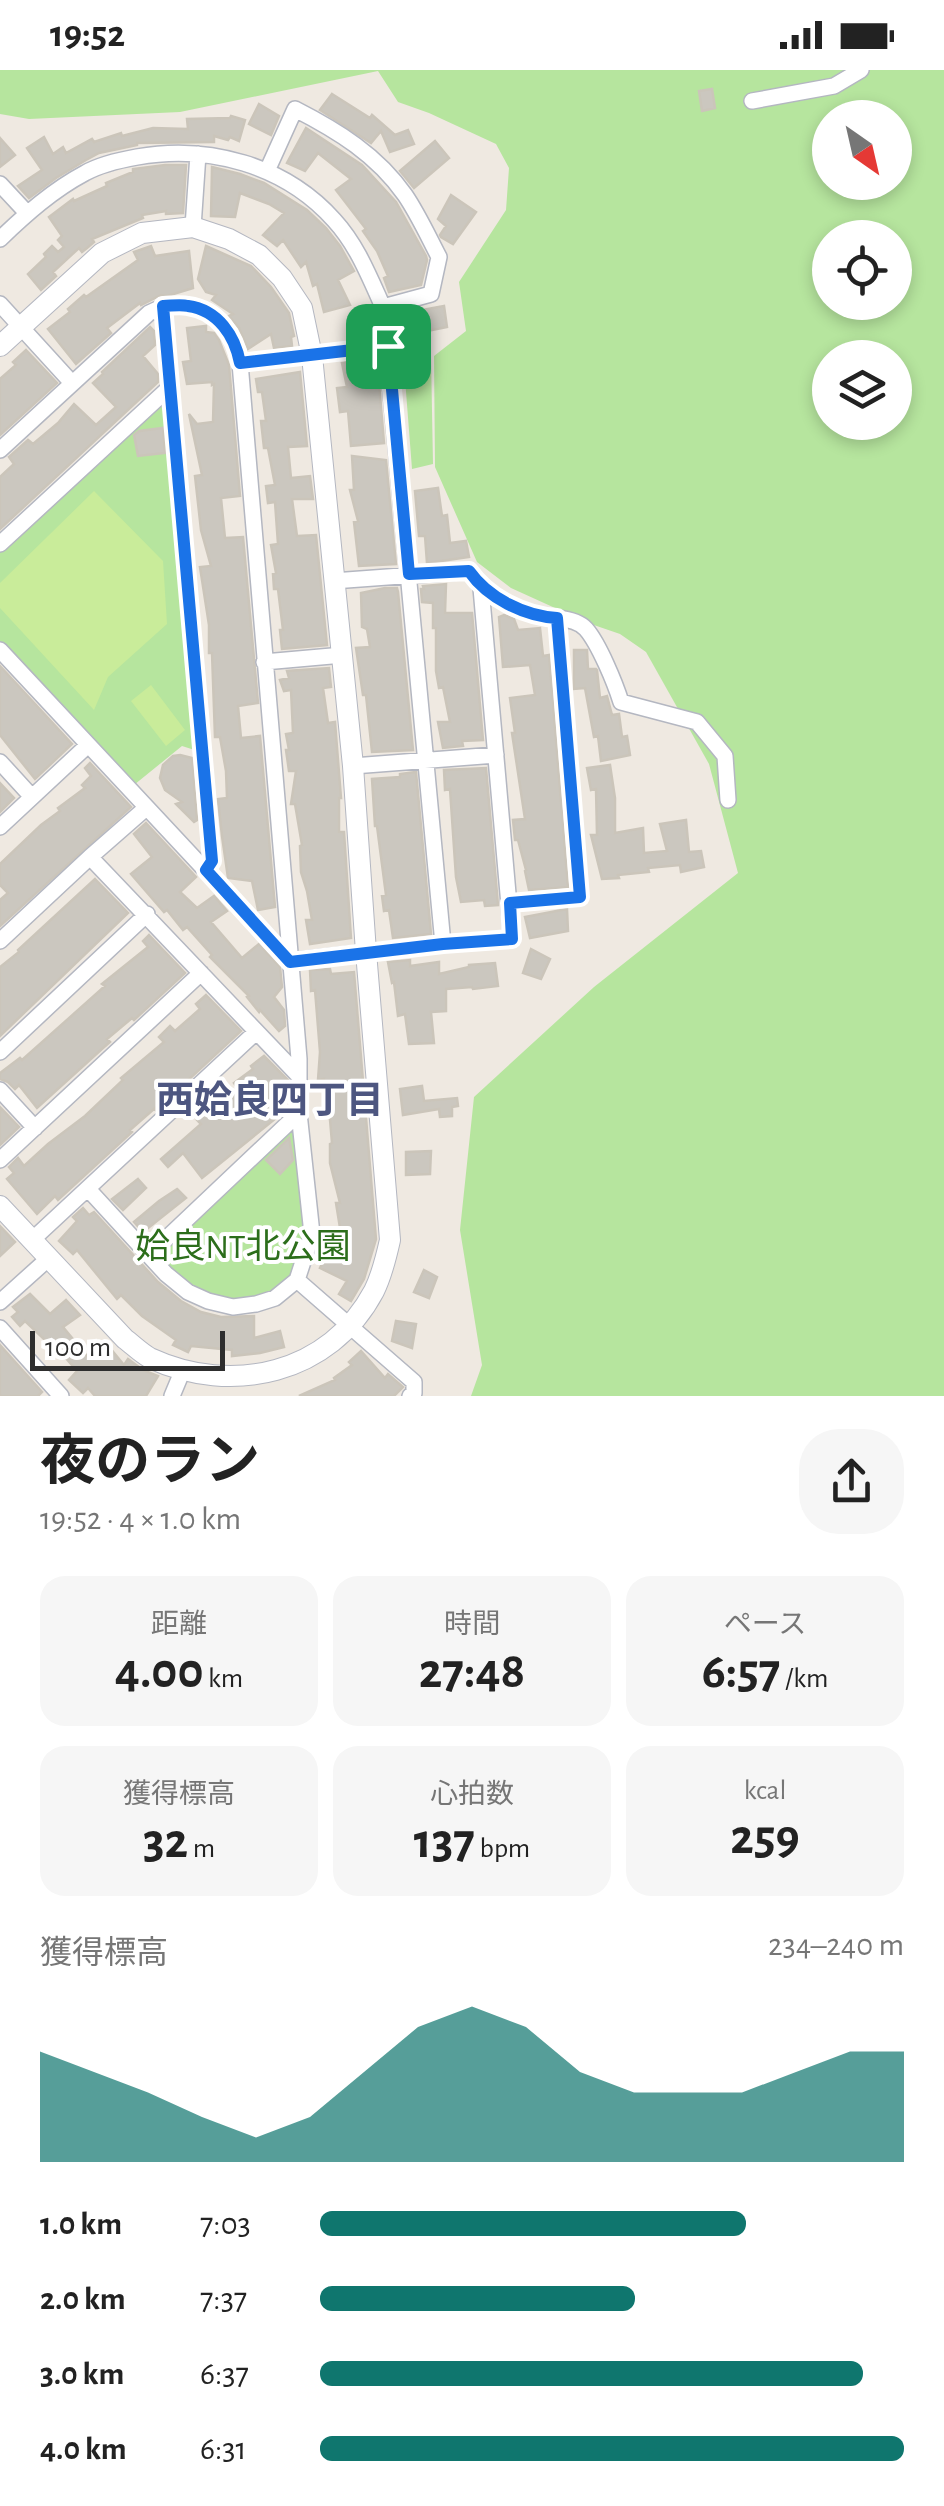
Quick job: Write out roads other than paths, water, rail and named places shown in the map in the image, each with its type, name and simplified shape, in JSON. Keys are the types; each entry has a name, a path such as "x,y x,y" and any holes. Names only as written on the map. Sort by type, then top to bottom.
{"street":[{"path":"752,101 834,86 861,70"},
{"path":"267,170 296,109 340,132 388,172 439,256 432,294 383,307"},
{"path":"0,238 27,212 88,171 160,153 198,154 267,170 292,183 334,219 354,246 383,307 388,346 443,944"},
{"path":"193,227 198,154"},
{"path":"0,184 27,212"},
{"path":"0,346 102,253 142,233 193,227 229,240 259,255 282,278 302,308 312,356 354,766 390,1240 374,1292 331,1345 282,1373 241,1379 206,1377 182,1372 149,1357 126,1339 0,1206"},
{"path":"0,304 72,382"},
{"path":"163,306 212,861 206,870"},
{"path":"0,450 149,312 163,306 190,306 218,318 236,342 312,1234 297,1280 275,1298 233,1307 188,1292 166,1274 88,1189"},
{"path":"240,363 388,346"},
{"path":"0,544 170,387"},
{"path":"333,581 469,571 481,588 536,616 570,619 585,627 614,680 620,702 697,722 726,756 728,800"},
{"path":"290,962 512,939 481,588"},
{"path":"510,903 580,897 557,618"},
{"path":"0,650 290,962"},
{"path":"264,662 343,655"},
{"path":"0,827 88,745"},
{"path":"354,766 496,756"},
{"path":"0,762 32,797"},
{"path":"0,941 146,808"},
{"path":"90,856 299,1076"},
{"path":"0,1052 147,914"},
{"path":"0,1160 201,973"},
{"path":"32,1240 256,1032"},
{"path":"0,1090 35,1128"},
{"path":"150,1254 299,1113"},
{"path":"0,1302 49,1258"},
{"path":"297,1280 414,1382 414,1393 410,1396"},
{"path":"0,1328 51,1393"},
{"path":"172,1396 182,1372"}],"district":[{"name":"西姶良四丁目","path":"270,1100"}],"park label":[{"name":"姶良NT北公園","path":"243,1246"}]}
